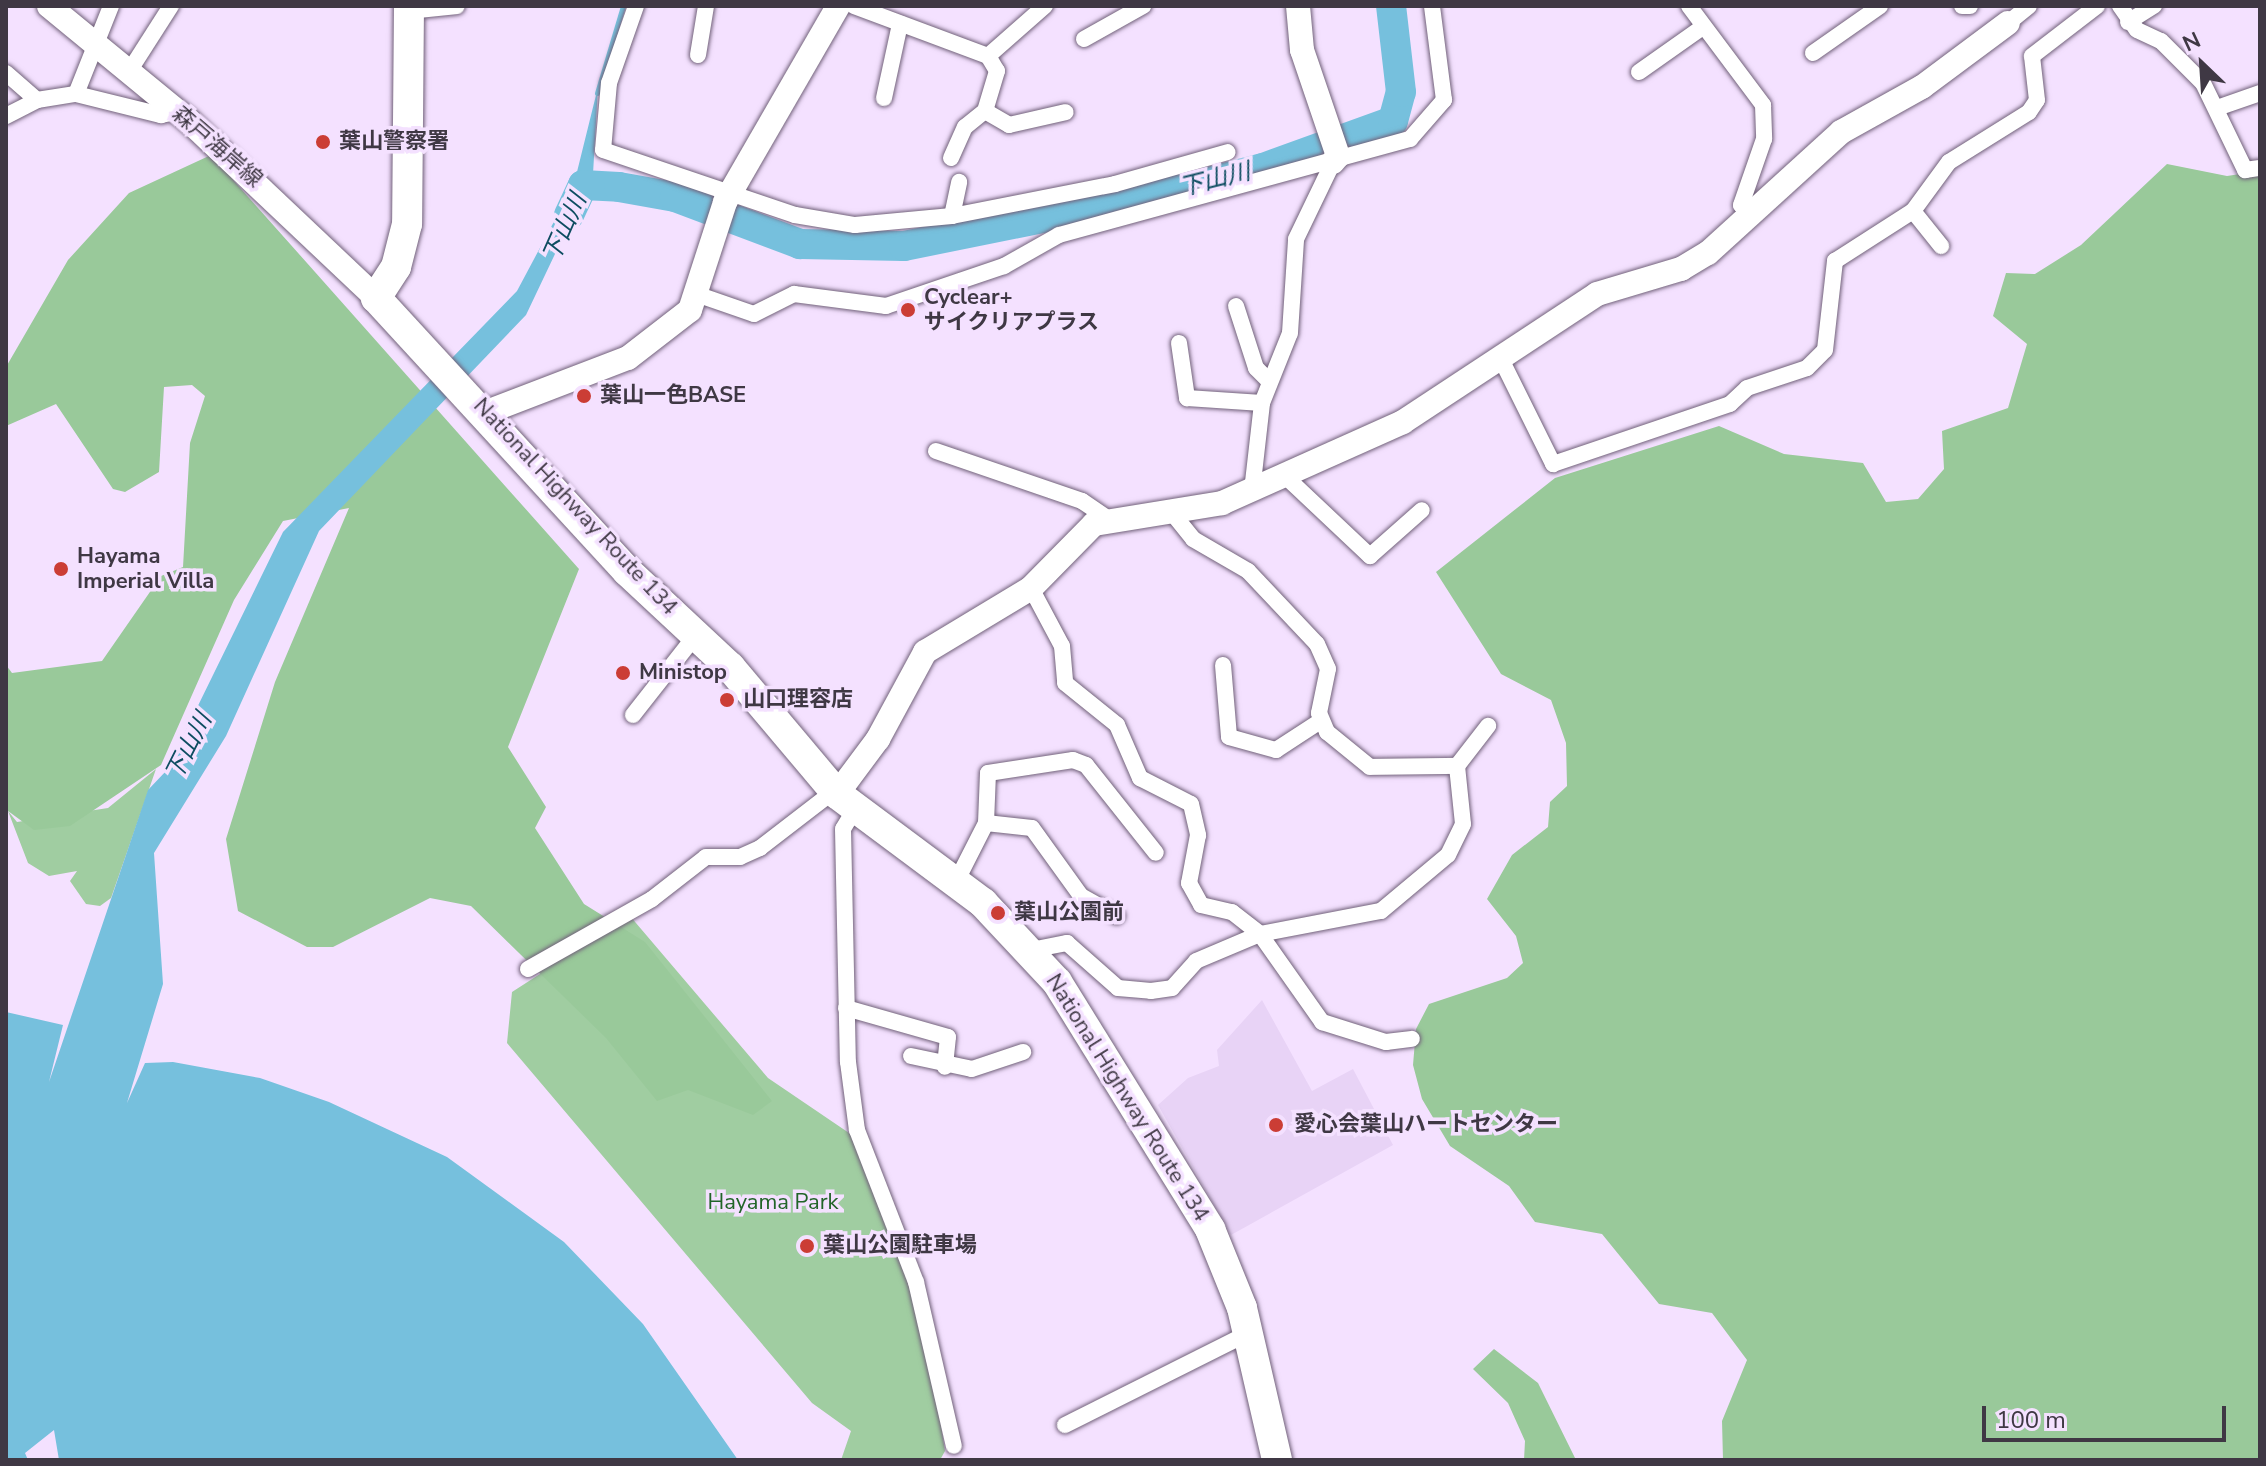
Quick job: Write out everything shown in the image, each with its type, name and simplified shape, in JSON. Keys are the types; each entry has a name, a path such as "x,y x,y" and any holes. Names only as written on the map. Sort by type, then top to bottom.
{"highway":[{"path":"376,298 396,267 407,224 409,8"},
{"name":"National Highway Route 134","path":"376,298 482,407 627,571 696,635 842,798 956,882 1031,950 1187,1185 1249,1333 1277,1460"}],"street":[{"name":"森戸海岸線","path":"49,6 130,70 376,298"},
{"path":"76,94 111,6"},
{"path":"130,70 171,6"},
{"path":"409,8 457,6"},
{"path":"636,6 609,83 603,150 728,196 795,215 855,225 952,216 1115,184 1228,152"},
{"path":"698,55 706,6"},
{"path":"482,407 628,358 678,323 699,295 728,196 838,6"},
{"path":"854,6 988,56 997,71 985,111 965,127 951,158"},
{"path":"988,56 1045,6"},
{"path":"1084,39 1143,6"},
{"path":"1252,491 1262,403 1268,380 1290,333 1302,218 1335,159 1330,129 1302,50 1298,6"},
{"path":"699,295 754,314 794,294 886,306 1004,266 1059,235 1410,139 1444,100 1432,6"},
{"path":"1689,6 1700,29 1763,105 1764,139 1741,205 1751,216"},
{"path":"1813,53 1880,6"},
{"path":"1962,6 1970,6"},
{"path":"936,451 1082,501 1107,518 1173,514 1252,491 1403,422 1499,355 1597,294 1681,269 1751,216 1841,132 1922,87 2029,6"},
{"path":"1499,355 1553,464 1616,447 1807,368 1825,350 1835,261 1913,211 1949,162 2029,112 2037,100 2032,56 2097,6"},
{"path":"2120,6 2128,22 2161,41 2217,108 2245,170 2260,168"},
{"path":"2128,22 2154,6"},
{"path":"884,98 900,24"},
{"path":"1639,72 1700,29"},
{"path":"6,73 37,100"},
{"path":"2217,108 2260,93"},
{"path":"6,116 37,100 76,94 161,115 177,112"},
{"path":"985,111 1009,125 1066,112"},
{"path":"952,216 959,182"},
{"path":"1913,211 1941,246"},
{"path":"1236,306 1256,368 1268,380"},
{"path":"1179,343 1187,398 1262,403"},
{"path":"1285,476 1370,556 1422,510"},
{"path":"1173,514 1193,539 1248,571 1317,644 1328,669 1319,722 1276,750 1240,743 1229,737 1223,665"},
{"path":"528,969 652,899 706,857 740,857 842,798 925,652 1031,588 1107,518"},
{"path":"1031,588 1062,646 1065,683 1117,725 1140,778 1191,804 1198,835 1193,895 1209,911 1232,912 1260,934 1322,1022 1386,1042 1412,1039"},
{"path":"633,715 696,635"},
{"path":"1319,722 1370,767 1457,766"},
{"path":"1031,950 1067,943 1118,988 1151,991 1172,988 1196,961 1260,934 1381,911 1407,895 1448,855 1463,824 1457,766 1488,726"},
{"path":"956,882 986,823 988,773 1073,760 1086,765 1156,853"},
{"path":"842,798 846,1008 857,1130 916,1282 954,1446"},
{"path":"986,823 1032,828 1081,896 1117,916"},
{"path":"846,1008 948,1037 945,1067"},
{"path":"911,1056 945,1067 984,1067 1023,1052"},
{"path":"1065,1425 1249,1333"}],"shaded area":[{"name":"愛心会葉山ハートセンター","path":"1262,1000 1312,1091 1353,1069 1393,1145 1231,1235 1158,1105 1188,1078 1219,1066 1217,1050"}],"green space":[{"path":"211,155 579,569 508,747 546,807 535,828 584,904 645,942 772,1101 753,1115 688,1090 657,1101 606,1038 471,906 430,898 333,947 307,947 238,911 226,839 275,682 349,508 283,521 234,600 161,765 70,826 34,830 8,811 6,665 12,673 102,661 161,576 183,567 190,443 205,396 192,385 164,387 159,472 125,492 113,489 56,404 6,426 6,367 68,260 129,193"},
{"path":"2167,164 2227,176 2260,171 2260,1460 1723,1460 1722,1421 1747,1360 1712,1313 1659,1304 1602,1234 1535,1222 1509,1186 1450,1146 1422,1099 1413,1065 1416,1029 1429,1004 1507,978 1523,963 1516,936 1487,899 1512,855 1548,827 1550,802 1567,786 1566,743 1551,700 1501,674 1436,572 1555,478 1719,426 1784,454 1863,463 1886,502 1918,499 1944,469 1942,431 2008,408 2027,344 1993,316 2006,273 2035,274 2081,245"},
{"path":"156,769 111,898 100,906 86,904 70,881 77,871 49,876 28,863 8,811 17,822 108,808"},
{"name":"Hayama Park","path":"630,916 768,1078 852,1135 888,1208 933,1373 945,1451 940,1460 841,1460 851,1431 812,1403 507,1043 512,992"},
{"path":"1494,1349 1538,1383 1576,1460 1524,1460 1525,1441 1508,1403 1473,1369"}],"water":[{"path":"598,87 593,174 526,315 319,531 226,736 154,853 163,984 127,1103 145,1063 173,1062 260,1078 329,1102 447,1157 564,1242 643,1324 738,1460 59,1460 54,1430 25,1453 28,1460 6,1460 6,1012 63,1025 49,1082 148,790 166,771 283,532 517,291 574,184"}],"waterway":[{"path":"597,93 623,6"},
{"name":"下山川","path":"569,215 583,185 619,187 675,197 800,244 904,246 1158,195 1263,168 1393,121 1401,92 1391,6"}],"place":[{"name":"葉山警察署","path":"323,142"},
{"name":"Cyclear+ サイクリアプラス","path":"908,310"},
{"name":"葉山一色BASE","path":"584,396"},
{"name":"Hayama Imperial Villa","path":"61,569"},
{"name":"Ministop","path":"623,673"},
{"name":"山口理容店","path":"727,700"},
{"name":"葉山公園前","path":"998,913"},
{"name":"愛心会葉山ハートセンター","path":"1276,1125"},
{"name":"葉山公園駐車場","path":"807,1246"}]}
